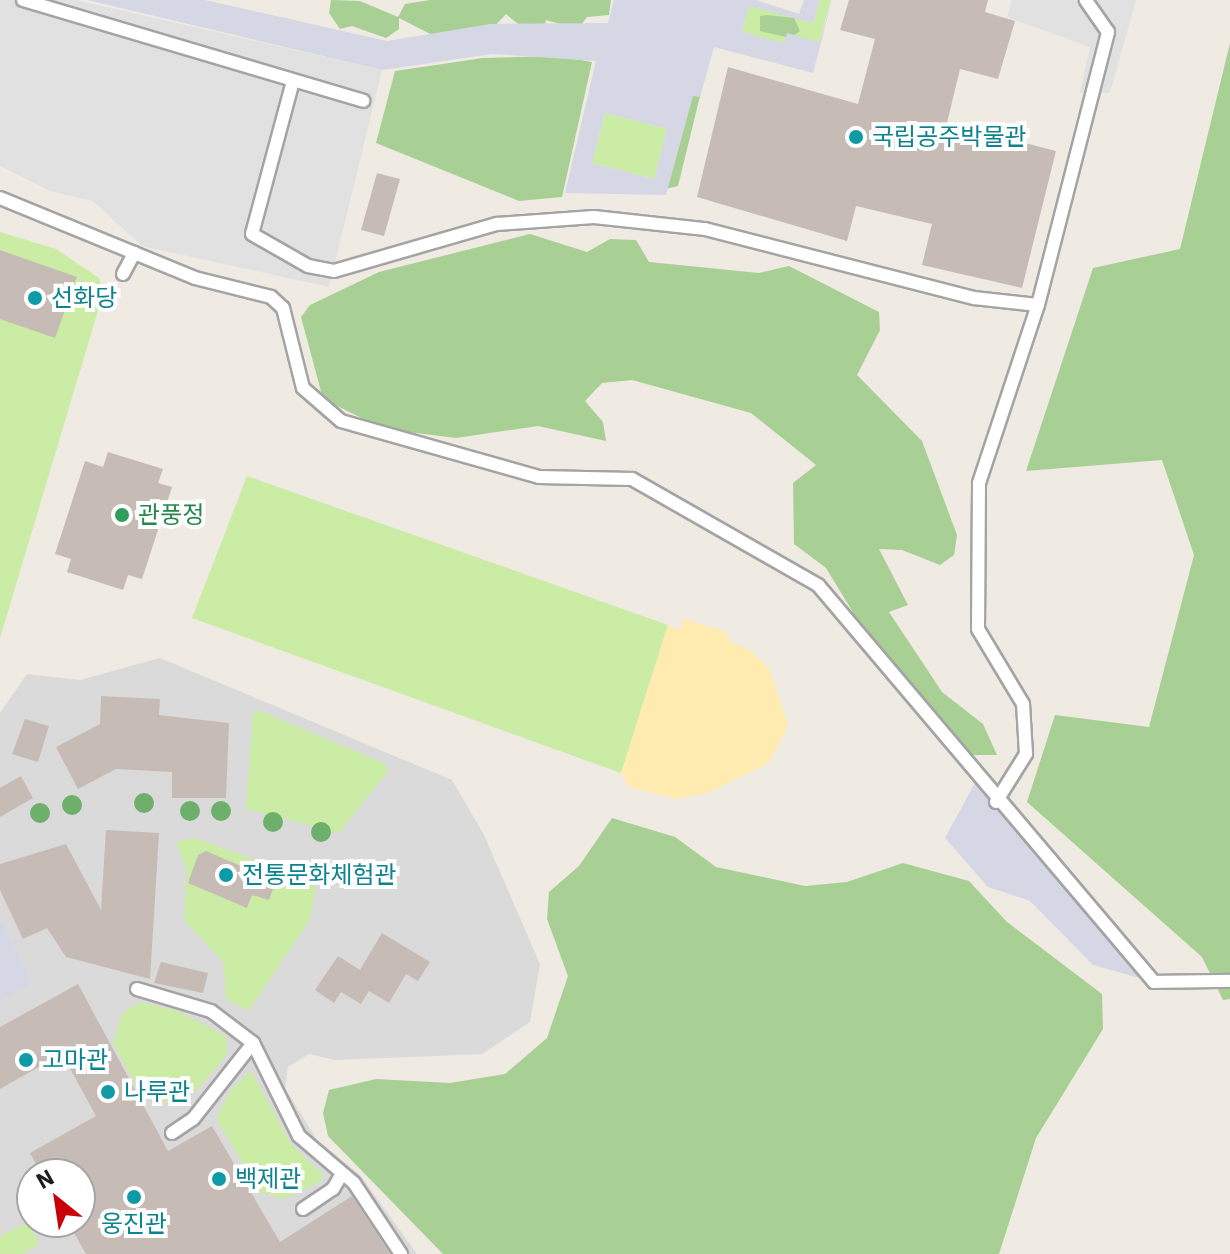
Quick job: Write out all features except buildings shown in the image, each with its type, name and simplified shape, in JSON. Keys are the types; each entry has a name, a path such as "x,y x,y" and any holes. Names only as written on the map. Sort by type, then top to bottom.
{"lane":[{"path":"23,0 363,101"},
{"path":"996,802 1026,754 1023,704 978,629 979,483 1038,305 1108,32 1086,0"},
{"path":"293,81 252,234 308,266 347,268 497,224 594,217 705,229 974,298 1038,305"},
{"path":"0,198 195,278 271,297 283,308 303,388 341,421 539,477 632,479 818,585 996,802 1154,982 1230,981"},
{"path":"123,274 134,253"},
{"path":"137,989 211,1011 253,1043 281,1109 341,1175 354,1183 401,1254"},
{"path":"172,1133 203,1108 253,1043"},
{"path":"303,1209 333,1189 341,1175"}],"shaded area":[{"path":"0,0 76,0 382,70 329,287 142,246 93,201 50,191 0,166"},
{"path":"87,0 205,0 387,41 490,24 608,23 614,0 756,0 799,14 804,0 820,0 813,23 749,6 742,32 784,43 787,33 819,42 832,0 813,73 714,47 700,97 693,96 666,195 565,193 596,61 492,54 382,70","holes":["605,113 667,129 654,179 592,163"]},
{"path":"1012,0 1136,0 1110,93 1080,93 1090,47 1007,17"},
{"path":"160,658 452,780 484,835 540,964 530,1022 482,1054 335,1060 309,1054 288,1067 285,1088 317,1140 360,1175 417,1254 0,1254 0,713 27,674 80,680"},
{"path":"977,779 1154,982 1093,965 1030,901 988,887 945,838"},
{"path":"0,920 32,983 0,1001"}],"green space":[{"path":"331,0 360,1 398,17 405,4 430,0 611,0 609,15 587,17 578,29 546,20 544,27 523,28 506,14 490,31 440,39 399,18 399,29 386,38 352,26 340,29 329,13"},
{"path":"820,0 831,0 819,42 784,44 742,32 749,5 813,23"},
{"path":"760,16 794,18 800,31 790,38 760,31"},
{"path":"1230,43 1230,999 1223,1000 1202,957 1027,802 1055,715 1149,727 1194,555 1162,460 1026,471 1093,268 1180,249"},
{"path":"558,56 592,62 562,197 519,201 376,143 395,71 483,58"},
{"path":"701,92 678,186 665,189 679,94"},
{"path":"605,113 667,129 654,179 592,163"},
{"path":"0,232 56,249 99,278 103,294 0,638"},
{"path":"530,234 587,252 610,239 636,240 649,262 759,273 789,266 879,312 880,330 857,375 922,441 957,535 954,555 940,565 902,550 879,549 908,605 889,612 942,692 983,724 997,755 972,755 860,624 826,568 794,544 793,483 816,465 751,413 632,380 602,383 585,401 603,422 606,441 538,426 456,438 384,429 323,399 301,317 310,305 379,272"},
{"path":"247,476 668,625 621,773 192,618"},
{"path":"260,711 384,763 388,771 339,833 246,809 253,713"},
{"path":"612,818 675,837 716,867 805,886 847,882 903,863 969,881 1007,922 1102,994 1103,1029 1036,1138 999,1254 443,1254 328,1136 323,1113 329,1090 376,1079 450,1083 505,1074 547,1038 568,976 547,919 549,892 579,866"},
{"path":"195,838 310,880 316,890 310,920 248,1011 226,999 224,963 184,920 187,870 176,842"},
{"path":"140,1002 178,1011 226,1036 227,1055 194,1093 161,1103 144,1098 113,1044 122,1013"},
{"path":"251,1071 291,1144 322,1174 322,1181 283,1199 261,1192 216,1119 230,1091"},
{"path":"16,1228 16,1238 36,1238 38,1245 22,1254 0,1254 0,1236"}],"sand":[{"path":"683,619 727,632 729,641 751,651 770,670 788,725 769,763 708,793 676,799 628,786 621,773 668,625 680,630"}],"place":[{"name":"국립공주박물관","path":"856,137"},
{"name":"선화당","path":"35,298"},
{"name":"관풍정","path":"122,515"},
{"name":"전통문화체험관","path":"226,875"},
{"name":"고마관","path":"26,1060"},
{"name":"나루관","path":"108,1092"},
{"name":"백제관","path":"219,1179"},
{"name":"웅진관","path":"134,1197"}]}
